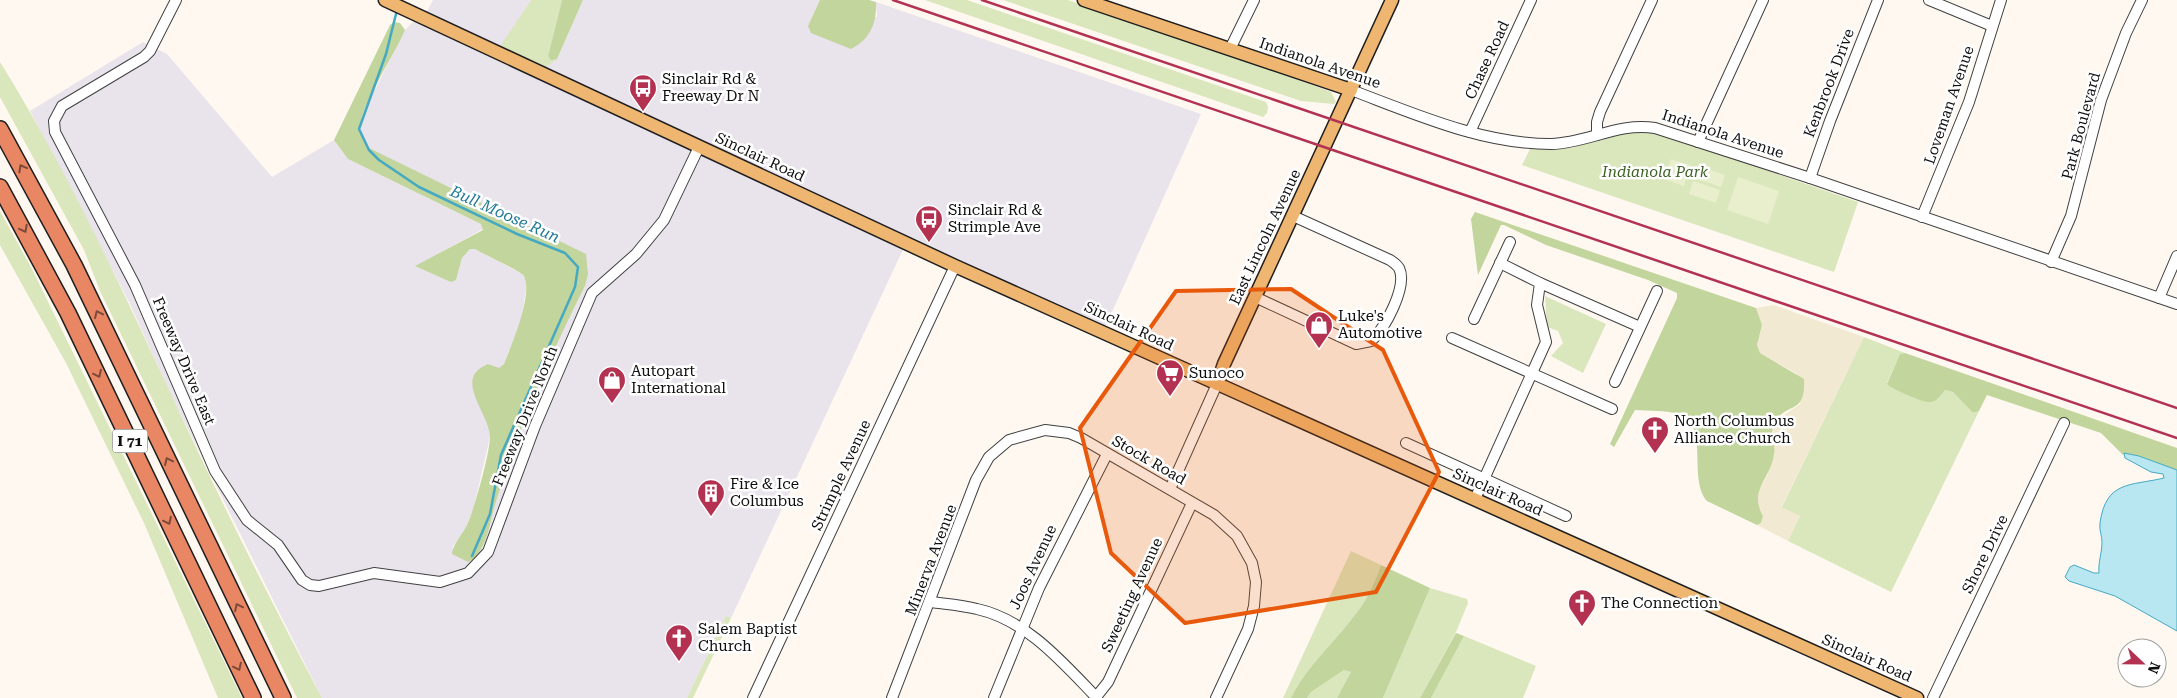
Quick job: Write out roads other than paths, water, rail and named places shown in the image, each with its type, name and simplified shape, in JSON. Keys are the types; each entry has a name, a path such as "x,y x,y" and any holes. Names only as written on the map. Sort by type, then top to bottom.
{"highway":[{"name":"I 71","path":"1,130 74,265 283,698"},
{"name":"I 71","path":"0,187 68,313 253,698"}],"main road":[{"name":"Indianola Avenue","path":"1084,0 1351,90"},
{"name":"East Lincoln Avenue","path":"1217,384 1255,297 1392,0"},
{"name":"Sinclair Road","path":"393,4 955,266 1917,698"}],"street":[{"name":"Freeway Drive East","path":"176,0 154,45 144,57 62,106 54,121 59,142 135,285 215,471 247,520 278,545 302,580 310,585 319,586"},
{"path":"1230,50 1254,0"},
{"name":"Chase Road","path":"1470,132 1531,0"},
{"path":"1597,135 1597,122 1600,112 1652,0"},
{"path":"1698,142 1763,0"},
{"name":"Kenbrook Drive","path":"1810,178 1878,0"},
{"path":"1929,0 1992,26"},
{"name":"Loveman Avenue","path":"1922,217 1956,139 2001,0"},
{"name":"Park Boulevard","path":"2051,262 2071,216 2101,100 2126,33 2142,0"},
{"name":"Indianola Avenue","path":"1351,90 1470,132 1501,140 1537,144 1575,142 1618,128 1644,126 1810,178 2177,304"},
{"name":"Freeway Drive North","path":"319,586 374,573 440,582 468,573 488,552 536,426 592,293 636,254 664,220 699,147"},
{"path":"1255,297 1356,344 1371,341 1378,335 1393,307 1401,278 1398,267 1390,260 1292,216"},
{"path":"1474,319 1510,242"},
{"path":"2159,298 2177,256"},
{"path":"1500,263 1540,283 1640,327"},
{"name":"Strimple Avenue","path":"753,698 955,266"},
{"path":"1475,499 1546,342 1537,304 1540,283"},
{"path":"1615,382 1658,291"},
{"path":"1452,338 1612,409"},
{"name":"East Lincoln Avenue","path":"1170,489 1217,384"},
{"name":"Shore Drive","path":"1933,698 2064,423"},
{"name":"Stock Road","path":"1009,440 1044,430 1069,433 1081,438 1214,515 1237,536 1252,563 1256,582 1250,622 1216,698"},
{"name":"Minerva Avenue","path":"892,698 931,602 976,480 989,457 1009,440"},
{"path":"1406,443 1566,516"},
{"name":"Joos Avenue","path":"994,698 1021,629 1060,542 1107,454"},
{"name":"Sweeting Avenue","path":"1096,698 1108,682 1192,503"},
{"path":"931,602 978,609 1010,622 1061,661 1096,698"}],"water":[{"path":"2124,453 2139,456 2177,470 2177,631 2115,596 2069,581 2065,577 2070,567 2074,565 2094,573 2099,573 2102,542 2100,523 2103,509 2114,492 2131,484 2164,478 2163,474 2151,472 2125,458"}],"waterway":[{"name":"Bull Moose Run","path":"397,10 386,54 359,129 369,150 379,160 419,187 517,234 565,253 578,267 575,287 501,455 490,514 472,556"}],"railway":[{"path":"893,0 2177,438"},
{"path":"982,0 2177,408"}],"place":[{"name":"Sinclair Rd & Freeway Dr N","path":"643,112"},
{"name":"Sinclair Rd & Strimple Ave","path":"929,243"},
{"name":"Luke's Automotive","path":"1319,349"},
{"name":"Sunoco","path":"1170,397"},
{"name":"Autopart International","path":"612,404"},
{"name":"North Columbus Alliance Church","path":"1655,454"},
{"name":"Fire & Ice Columbus","path":"711,517"},
{"name":"The Connection","path":"1582,627"},
{"name":"Salem Baptist Church","path":"679,662"}],"park label":[{"name":"Indianola Park","path":"1655,172"}]}
